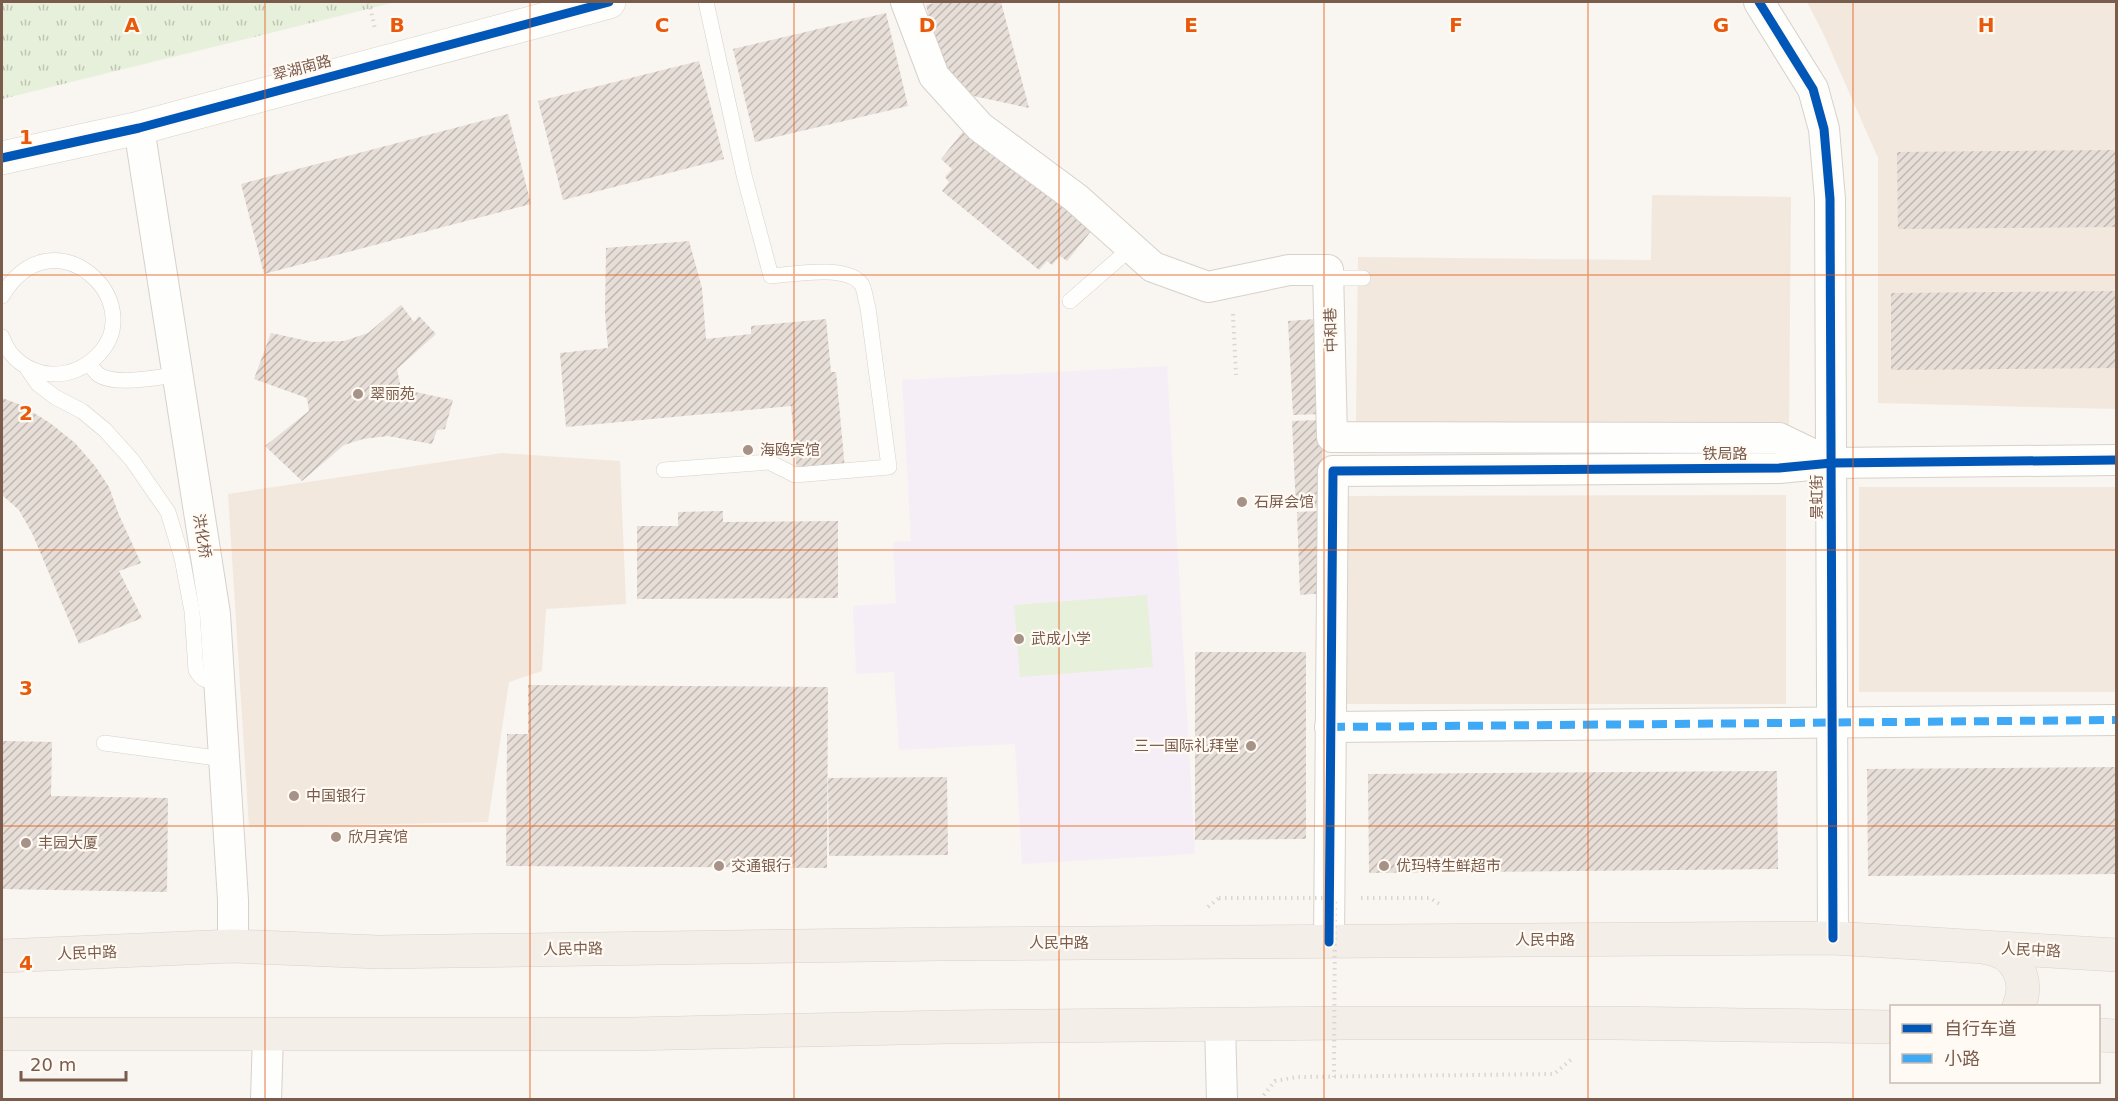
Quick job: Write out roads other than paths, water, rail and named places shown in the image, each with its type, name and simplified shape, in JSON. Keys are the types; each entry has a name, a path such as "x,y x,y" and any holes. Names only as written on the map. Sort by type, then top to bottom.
{"main road":[{"name":"人民中路","path":"2,957 233,946 389,952 941,944 1833,938 2116,955"},
{"path":"1982,947 1995,949 2016,963 2022,975 2024,987 2019,1005"},
{"path":"2,1034 631,1034 936,1027 1220,1024 1615,1023 1890,1027"},
{"path":"2100,1035 2116,1036"}],"street":[{"name":"翠湖南路","path":"2,158 139,128 609,2"},
{"path":"906,2 934,76 980,127 1076,198 1152,267 1208,287 1289,270 1328,270 1328,278"},
{"name":"景虹街","path":"1759,2 1813,89 1824,129 1830,199 1833,938"},
{"name":"洪化桥","path":"139,128 215,614 233,900 233,946"},
{"name":"中和巷","path":"1328,278 1332,437 1779,438 1832,463"},
{"name":"铁局路","path":"1330,727 1333,471 1779,468 1832,463 2116,460"},
{"path":"1329,942 1330,727 2116,720"},
{"path":"1220,1024 1222,1100"},
{"path":"266,1100 268,1034"}],"lane":[{"path":"664,470 769,462 795,475 889,466 868,308 862,285 849,274 826,272 771,276 744,175 706,2"},
{"path":"1070,301 1131,248"},
{"path":"2,337 14,358 27,368 42,374 58,375 89,364 101,352 109,338 112,322 111,306 96,278 83,268 67,262 51,261 36,264 21,272 3,289"},
{"path":"1328,278 1363,278"},
{"path":"89,364 99,375 113,379 177,375"},
{"path":"27,368 38,384 55,397 82,411 105,430 132,460 168,512 182,558 192,611 195,670 200,678 207,681 218,680"},
{"path":"104,743 224,759"}],"place":[{"name":"翠丽苑","path":"358,394"},
{"name":"海鸥宾馆","path":"748,450"},
{"name":"石屏会馆","path":"1242,502"},
{"name":"武成小学","path":"1019,639"},
{"name":"三一国际礼拜堂","path":"1251,746"},
{"name":"中国银行","path":"294,796"},
{"name":"欣月宾馆","path":"336,837"},
{"name":"丰园大厦","path":"26,843"},
{"name":"交通银行","path":"719,866"},
{"name":"优玛特生鲜超市","path":"1384,866"}]}
